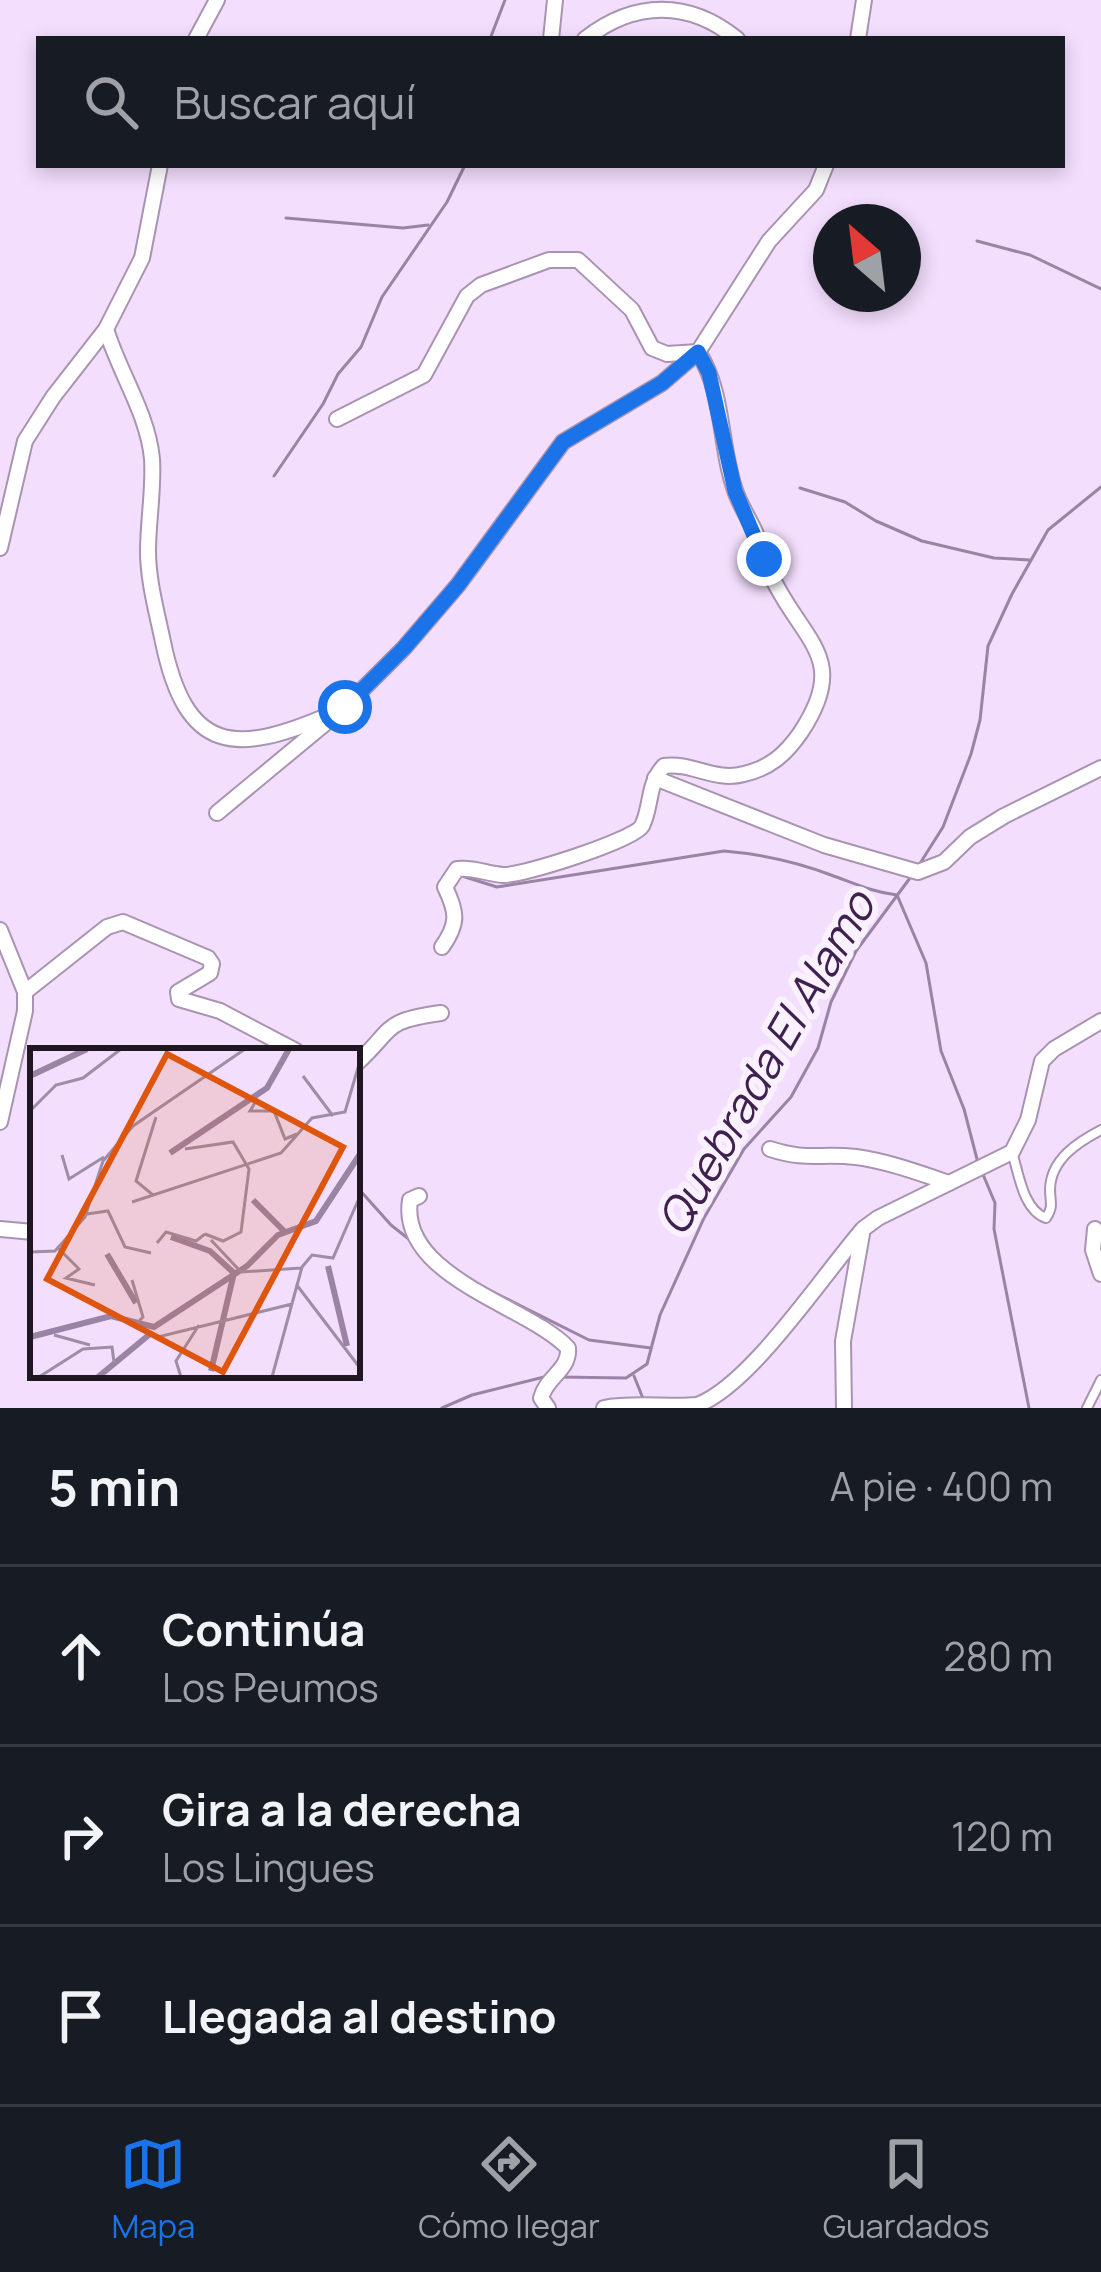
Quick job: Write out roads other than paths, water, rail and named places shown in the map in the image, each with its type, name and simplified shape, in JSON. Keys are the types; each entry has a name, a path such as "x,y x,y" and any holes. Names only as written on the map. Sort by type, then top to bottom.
{"street":[{"path":"198,36 217,0"},
{"path":"551,36 555,0"},
{"path":"588,36 629,9 672,1 722,22 734,36"},
{"path":"0,548 25,441 106,329 142,258 159,168"},
{"path":"217,813 345,707 404,648 458,585 563,442 662,383 698,352 770,241 816,190 825,168"},
{"path":"337,419 424,375 466,296 496,278 549,260 567,257 592,268 632,310 652,348 698,352"},
{"path":"106,329 146,428 152,459 148,557 179,699 206,733 232,739 262,739 345,707"},
{"path":"442,947 456,928 456,909 445,887 458,869 503,875 529,872 630,836 643,824 655,778 664,766 726,777 763,769 778,760 808,722 823,679 814,642 775,584 735,491 709,373 698,352"},
{"path":"655,778 824,845 918,872 944,862 970,837 1004,816 1101,768"},
{"path":"25,992 107,927 123,922 208,958 209,973 178,992 179,999 220,1011 290,1048"},
{"path":"0,930 25,992 0,1122"},
{"path":"360,1059 384,1030 441,1012"},
{"path":"604,1408 692,1407 719,1395 765,1350 863,1229 878,1217 1012,1152 1021,1142 1042,1061 1101,1021"},
{"path":"770,1149 802,1159 860,1158 949,1183"},
{"path":"418,1196 410,1200 411,1228 451,1276 568,1348 566,1364 544,1388 542,1398 548,1408"},
{"path":"1095,1228 1093,1250 1101,1274"},
{"path":"0,1229 30,1232"},
{"path":"844,1408 843,1341 863,1229"}],"lane":[{"path":"1012,1152 1028,1203 1046,1218 1052,1208 1052,1174 1067,1152 1101,1130"},
{"path":"1087,1408 1101,1380"}],"waterway":[{"path":"491,36 505,0"},
{"path":"274,476 338,374 361,347 382,297 447,202 464,168"},
{"path":"286,218 403,228 428,225"},
{"path":"977,241 1030,255 1101,289"},
{"name":"Quebrada El Alamo","path":"919,865 943,827 971,754 980,720 988,646 1012,594 1048,530 1101,487"},
{"path":"800,488 845,502 922,541 994,558 1030,560"},
{"path":"462,876 497,887 724,851 792,862 897,895 926,963 941,1051 964,1109 978,1163"},
{"name":"Quebrada El Alamo","path":"559,1377 626,1378 647,1364 660,1315 704,1218 744,1149 791,1097 818,1048 831,1002 856,951 910,878"},
{"path":"982,1172 995,1203 994,1229 1029,1408"},
{"path":"360,1190 415,1244"},
{"path":"489,1290 589,1340 651,1348"},
{"path":"634,1376 644,1401"},
{"name":"Quebrada El Alamo","path":"442,1408 472,1395 544,1377"}]}
